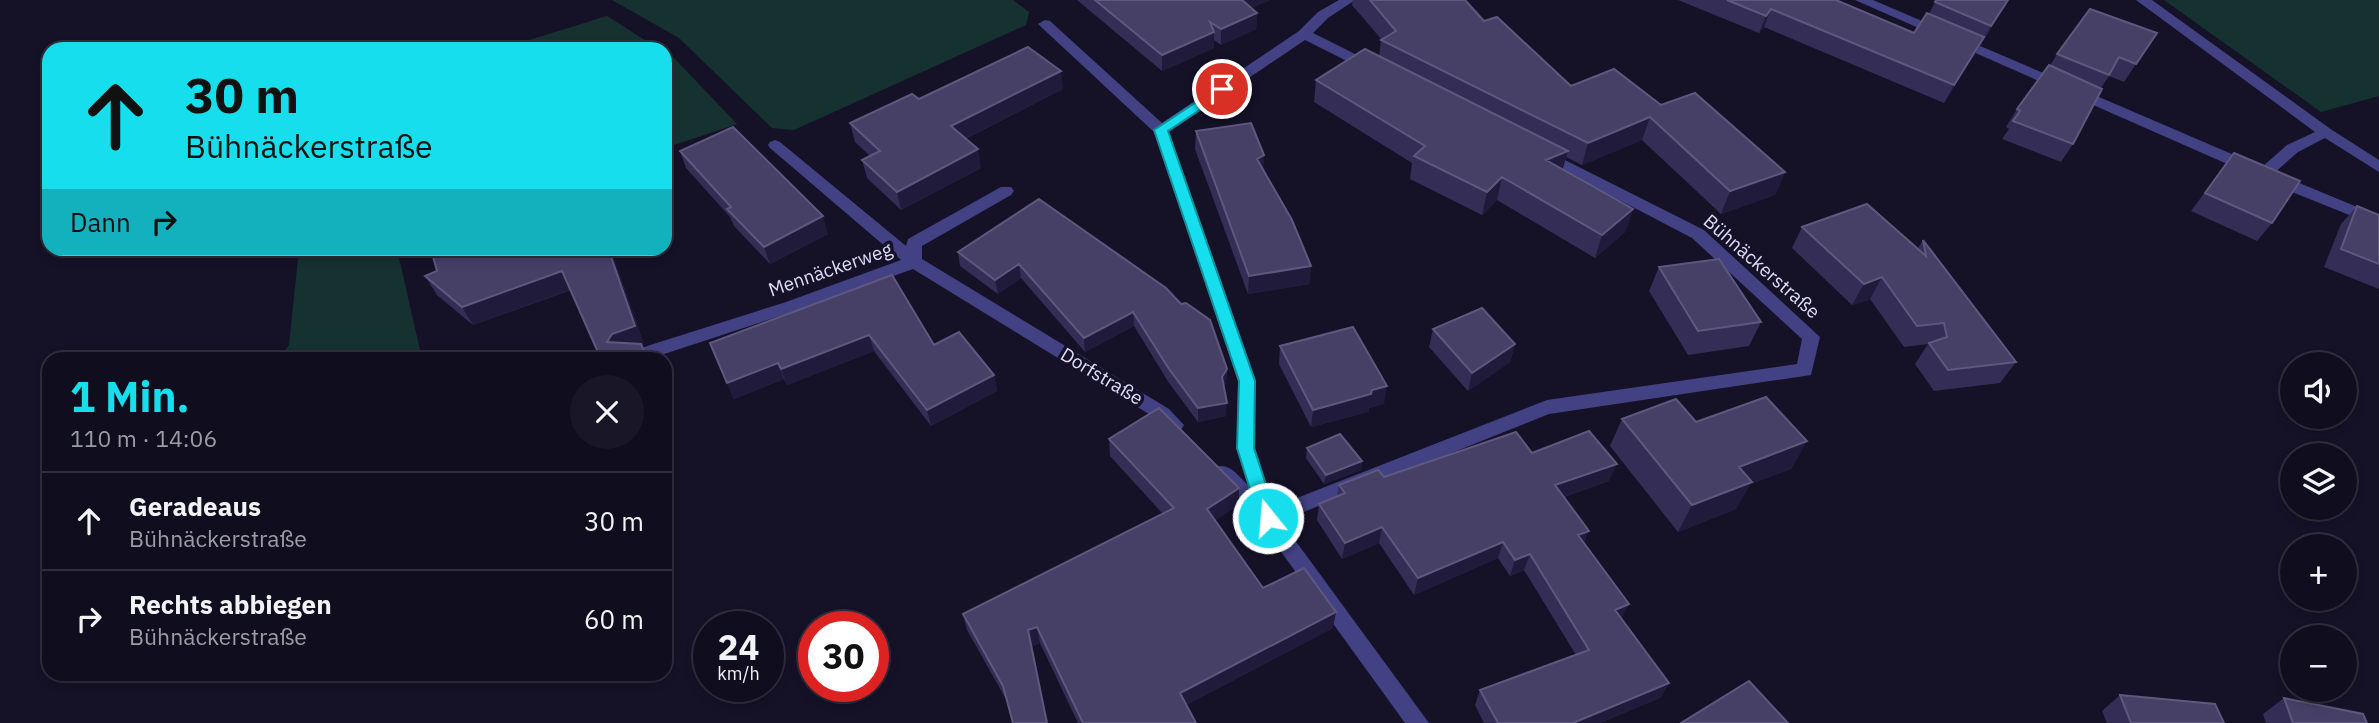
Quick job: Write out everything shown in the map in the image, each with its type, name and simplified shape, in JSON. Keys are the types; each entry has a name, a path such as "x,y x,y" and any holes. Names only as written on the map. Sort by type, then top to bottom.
{"street":[{"path":"1161,130 1304,34 1323,15 1348,0"},
{"path":"1862,0 2379,222"},
{"path":"2143,0 2327,133 2379,167"},
{"path":"1045,24 1161,130 1247,381 1246,448 1268,518"},
{"path":"1304,34 1391,78"},
{"path":"2264,174 2277,159 2308,138 2327,133"},
{"name":"Mennäckerweg","path":"775,145 914,262"},
{"name":"Bühnäckerstraße","path":"1268,518 1547,407 1805,370 1811,337 1698,234 1526,146"},
{"path":"914,262 914,243 1006,191"},
{"name":"Mennäckerweg","path":"649,352 914,262"},
{"name":"Dorfstraße","path":"914,262 1163,414 1192,442"},
{"path":"1211,461 1268,518 1418,723"}],"green space":[{"path":"612,0 1013,0 1029,12 1026,25 794,130 772,128 679,38"},
{"path":"2164,0 2379,0 2379,96 2321,112"},
{"path":"607,16 648,42 523,42"},
{"path":"672,57 675,59 737,124 672,146"},
{"path":"298,256 399,256 420,352 284,352 289,345"}],"building":[{"path":"1095,0 1242,0 1257,13 1221,29 1210,22 1214,32 1162,55"},
{"path":"1370,0 1465,0 1484,21 1497,17 1571,86 1614,69 1661,105 1695,93 1785,172 1730,191 1650,117 1588,143 1381,40 1396,31"},
{"path":"1727,0 1836,0 1914,33 1927,13 1984,37 1954,85 1771,9 1766,16"},
{"path":"2008,0 1991,26 1935,2"},
{"path":"2090,9 2157,33 2136,64 2119,57 2109,75 2057,54"},
{"path":"1028,47 1061,71 951,126 978,149 897,192 862,160 880,151 850,123 912,94 919,99"},
{"path":"1365,49 1568,151 1546,160 1633,209 1602,235 1502,177 1487,192 1414,156 1425,146 1316,80"},
{"path":"2049,65 2102,89 2073,144 2013,121 2020,111 2017,109"},
{"path":"1251,123 1264,155 1257,159 1292,220 1311,266 1249,276 1196,131"},
{"path":"733,127 823,216 764,247 727,209 731,207 680,151"},
{"path":"2234,153 2300,181 2272,223 2205,193"},
{"path":"1039,199 1166,288 1181,304 1186,303 1210,320 1227,369 1222,377 1227,403 1198,408 1169,369 1133,312 1084,338 1019,264 995,280 958,252"},
{"path":"1867,204 1926,256 1923,240 2016,362 1948,370 1929,343 1947,337 1944,323 1917,326 1882,277 1864,284 1802,227"},
{"path":"2357,206 2379,215 2379,264 2341,249"},
{"path":"433,256 611,256 635,326 612,334 607,342 641,344 644,352 598,352 562,271 462,307 425,276 437,271"},
{"path":"1719,259 1761,322 1698,331 1659,267"},
{"path":"892,275 934,345 959,332 994,375 927,410 869,335 781,369 778,363 727,383 710,343"},
{"path":"1482,308 1515,344 1472,373 1433,329"},
{"path":"1353,327 1387,386 1372,390 1371,394 1313,410 1280,346"},
{"path":"1766,397 1807,441 1739,467 1752,482 1692,505 1622,419 1676,399 1696,422"},
{"path":"1159,408 1239,488 1207,509 1263,588 1304,568 1336,612 1180,693 1196,723 1083,723 1037,627 1028,630 1047,723 1013,723 1003,686 963,614 1174,508 1109,439"},
{"path":"1589,431 1617,464 1555,485 1589,531 1578,535 1629,604 1615,610 1669,683 1573,723 1498,723 1480,690 1589,650 1530,554 1515,560 1503,542 1418,578 1382,527 1345,543 1319,504 1345,493 1339,485 1378,470 1384,477 1516,432 1532,453"},
{"path":"1340,434 1362,461 1326,475 1307,448"},
{"path":"1749,681 1788,723 1681,723"},
{"path":"2120,695 2215,704 2224,723 2131,723"},
{"path":"2285,702 2304,702 2363,714 2367,723 2293,723"}],"route":[{"path":"1222,89 1161,130 1247,381 1246,448 1268,518"}]}
